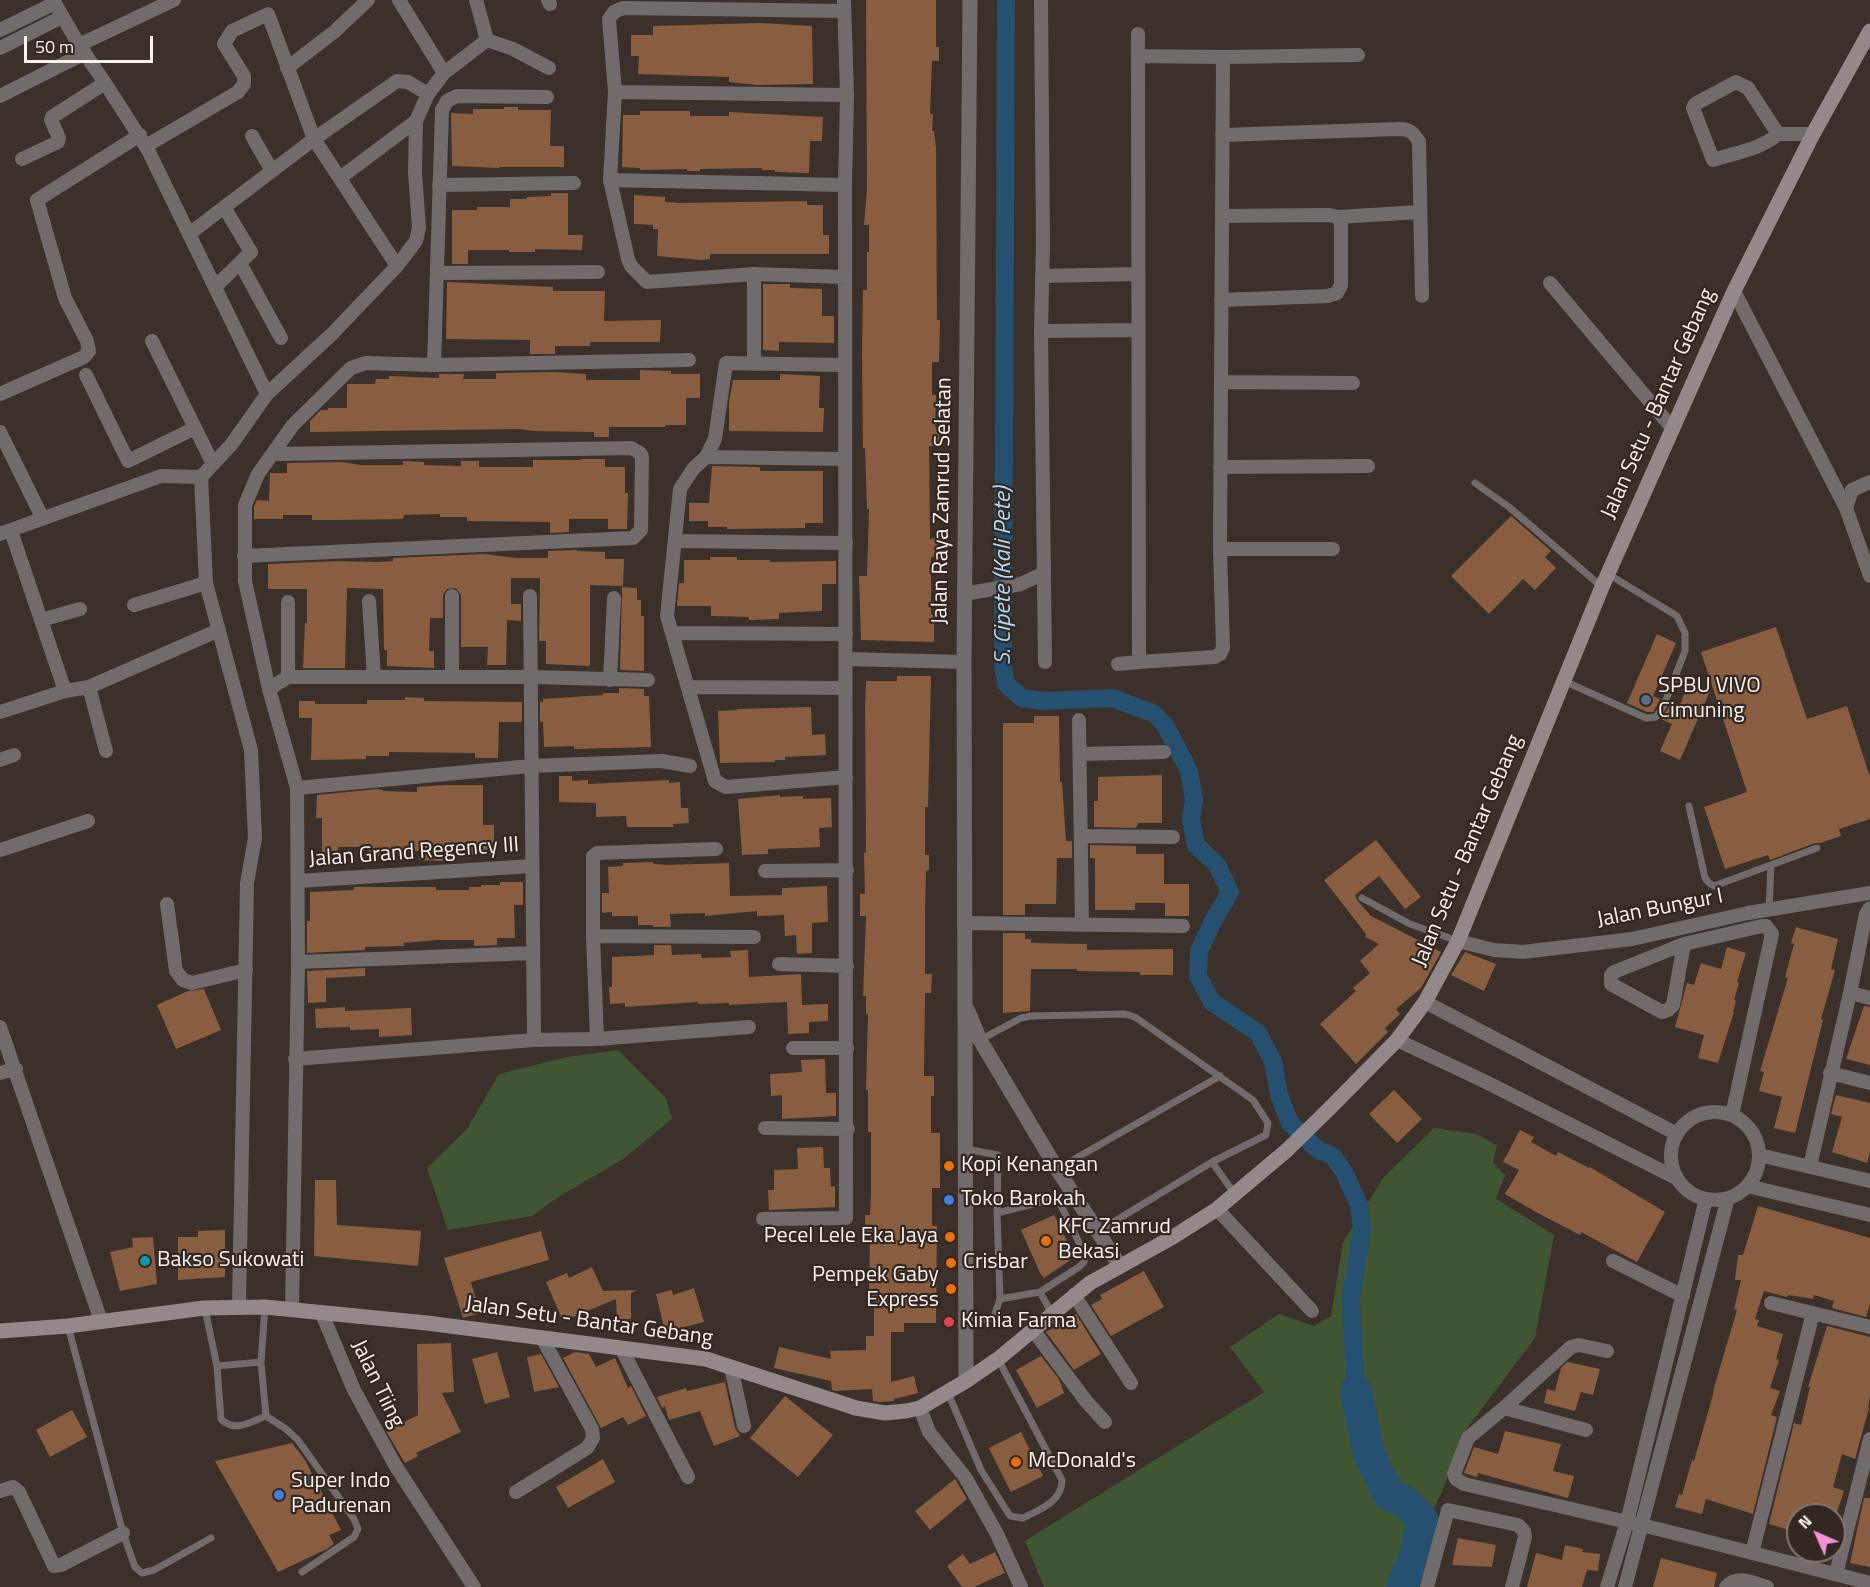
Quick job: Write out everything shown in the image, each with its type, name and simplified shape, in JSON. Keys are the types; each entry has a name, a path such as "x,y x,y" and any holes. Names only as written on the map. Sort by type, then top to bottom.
{"main road":[{"name":"Jalan Setu - Bantar Gebang","path":"0,1331 68,1326 204,1308 265,1307 427,1323 706,1359 856,1408 885,1413 920,1408 948,1393 998,1359 1090,1283 1173,1237 1217,1209 1286,1151 1331,1107 1397,1040 1425,1002 1458,940 1605,580 1734,291 1813,134 1870,31"}],"street":[{"path":"0,96 174,0"},
{"path":"287,68 334,32 368,0"},
{"path":"399,0 444,73"},
{"path":"476,0 487,40"},
{"name":"Jalan Raya Zamrud Selatan","path":"966,1381 964,594 970,0"},
{"path":"1041,0 1041,331 1045,662"},
{"path":"0,30 54,2 143,141 267,394"},
{"path":"763,1219 846,1218 848,1129 847,1048 846,543 845,459 845,277 844,185 847,95 844,5 623,8 614,12 609,19 615,92 610,180 631,266 647,282 754,274 845,277"},
{"path":"0,394 84,357 89,351 87,342 65,298 37,200 143,141 238,92 244,84 244,76 224,44 232,31 268,14 314,139 397,266"},
{"path":"0,48 62,17"},
{"path":"1138,34 1139,662"},
{"path":"239,1306 247,883 255,837 251,750 206,583 201,477 231,445 267,394 332,334 397,266 419,235 415,173 416,121 428,94 444,73 487,40"},
{"path":"487,40 513,49 549,68"},
{"path":"1138,56 1358,55"},
{"path":"1118,664 1215,657 1223,648 1220,549 1222,57"},
{"path":"189,234 314,139 397,81 408,82 428,94"},
{"path":"1778,134 1748,88 1742,83 1736,82 1695,104 1693,108 1713,160 1772,140 1778,134 1813,134"},
{"path":"22,159 58,142 59,138 51,120 52,117 105,83"},
{"path":"615,92 847,95"},
{"path":"434,365 442,110 447,100 456,96 547,97"},
{"path":"340,178 416,121"},
{"path":"1222,135 1407,129 1414,134 1419,142 1422,296"},
{"path":"252,136 272,171"},
{"path":"610,180 844,185"},
{"path":"439,185 574,183"},
{"path":"215,287 249,255 250,248 224,207"},
{"path":"1222,216 1329,215 1338,217 1420,212"},
{"path":"1221,300 1328,296 1336,293 1341,285 1341,224 1338,217"},
{"path":"240,263 281,338"},
{"path":"437,273 598,272"},
{"path":"754,274 754,364"},
{"path":"1042,276 1138,274"},
{"path":"1550,283 1673,429"},
{"path":"1734,291 1846,508 1870,576"},
{"path":"1041,331 1138,330"},
{"path":"152,341 213,464"},
{"path":"292,1310 298,962 297,788 269,689 245,582 245,505 258,474 293,425 351,368 366,363 434,365 689,360"},
{"path":"845,365 726,363 715,439 706,457 693,469 680,489 668,616 715,781 726,787 846,777"},
{"path":"86,375 128,461 195,428"},
{"path":"1221,382 1353,383"},
{"path":"0,432 42,517"},
{"path":"244,556 633,538 641,530 642,457 640,453 631,448 274,454"},
{"path":"706,457 845,459"},
{"path":"1220,467 1368,466"},
{"path":"65,691 41,620 5,532 160,476 201,477"},
{"path":"1846,508 1852,490 1870,482"},
{"path":"675,541 846,543"},
{"path":"1220,549 1333,549"},
{"path":"964,594 1021,584 1044,573"},
{"path":"134,605 206,583"},
{"path":"452,596 452,677"},
{"path":"530,596 534,1040"},
{"path":"610,681 614,598"},
{"path":"369,601 374,677"},
{"path":"288,602 288,677"},
{"path":"41,620 80,609"},
{"path":"0,712 65,691 89,687 219,630"},
{"path":"673,633 846,634"},
{"path":"846,659 964,662"},
{"path":"269,689 288,677 452,677 648,681"},
{"path":"89,687 106,751"},
{"path":"688,687 846,688"},
{"path":"1079,720 1082,925"},
{"path":"1080,754 1164,752"},
{"path":"0,760 14,755"},
{"path":"297,788 531,766 662,761 690,766"},
{"path":"0,850 88,821"},
{"path":"1081,837 1173,837"},
{"path":"597,1039 593,936 594,853 716,849"},
{"name":"Jalan Grand Regency III","path":"298,881 532,866"},
{"path":"765,871 847,870"},
{"name":"Jalan Bungur I","path":"1458,940 1494,950 1523,952 1632,939 1769,910 1870,893"},
{"path":"167,904 176,971 183,980 192,983 246,970"},
{"path":"1809,1166 1850,993 1866,914 1870,908"},
{"path":"964,923 1183,926"},
{"path":"1684,944 1673,1005 1668,1010 1662,1012 1611,984 1611,975 1614,972 1684,944 1762,926 1766,926 1772,934 1732,1115"},
{"path":"593,936 754,937"},
{"path":"298,962 533,953"},
{"path":"779,964 847,966"},
{"path":"1850,993 1870,998"},
{"path":"1425,1002 1677,1134"},
{"name":"Jalan Raya Zamrud Selatan","path":"964,1003 980,1040 1057,1169 1120,1266"},
{"path":"0,1027 101,1321"},
{"path":"296,1059 534,1040 597,1039 749,1027"},
{"path":"1397,1040 1486,1082 1676,1178"},
{"path":"793,1048 847,1048"},
{"path":"0,1073 16,1069"},
{"path":"1830,1074 1870,1083"},
{"path":"1719,1112 1732,1115 1743,1121 1757,1142 1759,1155 1754,1176 1747,1186 1728,1198 1706,1199 1694,1195 1676,1178 1672,1164 1671,1150 1677,1134 1694,1117 1719,1112"},
{"path":"765,1128 848,1129"},
{"path":"1759,1155 1870,1181"},
{"path":"1747,1186 1870,1215"},
{"path":"1625,1587 1728,1198"},
{"path":"1607,1587 1627,1522 1706,1199"},
{"path":"1217,1209 1312,1311"},
{"path":"1613,1261 1683,1296"},
{"path":"1074,1295 1131,1383"},
{"path":"1771,1303 1870,1327"},
{"path":"1752,1553 1813,1313"},
{"name":"Jalan Tiing","path":"322,1314 354,1390 399,1470 474,1587"},
{"path":"1033,1330 1086,1401 1105,1422"},
{"path":"516,1492 587,1448 593,1438 592,1429 542,1338"},
{"path":"1607,1351 1579,1345 1571,1347 1504,1408 1471,1434 1465,1442 1454,1474 1456,1479 1464,1484 1870,1583"},
{"path":"621,1348 688,1478"},
{"path":"731,1367 744,1426"},
{"path":"920,1408 929,1432 964,1477 998,1534 1017,1585"},
{"path":"1504,1408 1586,1430"},
{"path":"1836,1574 1870,1439"},
{"path":"0,1491 13,1486 16,1489 54,1566 61,1565 123,1533"},
{"path":"1427,1587 1448,1510 1518,1525 1524,1531 1525,1538 1512,1587"},
{"path":"1726,1587 1730,1582 1741,1580 1767,1587"}],"lane":[{"path":"1475,483 1605,580 1677,616 1685,633 1685,651 1664,705 1656,717 1646,718 1564,681"},
{"path":"1689,806 1705,878 1709,884 1714,886 1817,848"},
{"path":"1769,910 1771,865"},
{"path":"1362,898 1410,924 1458,940"},
{"path":"980,1040 1021,1018 1032,1016 1125,1014 1135,1017 1253,1100 1268,1123 1266,1135 1212,1162 1097,1232"},
{"path":"1057,1169 1220,1076"},
{"path":"965,1149 998,1155 997,1213 1000,1299 994,1317 965,1326"},
{"path":"1212,1162 1234,1193"},
{"path":"997,1213 1056,1198 1084,1256 1084,1262 1079,1267 1040,1292 1000,1299"},
{"path":"1040,1292 1052,1314"},
{"path":"265,1307 261,1362 266,1416"},
{"path":"204,1308 217,1366 221,1419 227,1425 237,1427 266,1416"},
{"path":"68,1326 123,1533 135,1567 142,1573 154,1570 211,1538"},
{"path":"948,1393 981,1470 1010,1516 1023,1518 1057,1499 1062,1489 1062,1480 998,1359"},
{"path":"217,1366 261,1362"},
{"path":"266,1416 298,1440 354,1519 358,1529 354,1537 302,1572"}],"green space":[{"path":"618,1050 666,1098 672,1119 622,1160 558,1197 532,1216 448,1230 427,1168 467,1129 499,1074 567,1057"},
{"path":"1434,1128 1477,1134 1497,1145 1493,1163 1505,1175 1496,1199 1554,1235 1535,1338 1465,1431 1441,1494 1394,1587 1044,1587 1025,1541 1264,1392 1230,1347 1279,1314 1314,1326 1331,1316 1343,1242 1384,1177"}],"building":[{"path":"866,0 936,0 936,47 939,47 939,61 932,61 930,114 933,114 932,131 934,131 936,147 937,320 940,320 939,362 932,362 932,395 936,395 935,427 939,427 939,446 929,446 930,539 937,538 937,557 931,557 931,615 934,615 934,642 861,640 859,576 867,576 869,509 867,509 865,448 863,448 862,355 863,290 867,290 867,252 869,252 869,225 864,225 867,189"},
{"path":"760,23 812,26 813,84 757,85 729,82 729,77 638,74 639,56 631,56 631,35 653,35 653,26"},
{"path":"504,107 518,107 518,110 551,110 550,146 564,146 564,167 452,166 451,113 473,114 473,109 504,109"},
{"path":"640,111 690,111 690,116 729,116 729,112 823,117 822,141 810,141 809,173 775,172 775,170 762,170 762,168 687,171 687,169 640,170 640,168 622,167 623,115 640,115"},
{"path":"551,193 568,193 568,235 583,235 582,250 535,249 535,252 509,252 509,250 468,250 468,264 452,264 452,210 510,207 510,199 551,196"},
{"path":"634,195 665,197 665,202 680,203 807,201 807,205 823,205 823,235 829,235 829,254 710,254 710,259 701,260 657,256 658,229 653,229 653,225 634,224"},
{"path":"447,282 553,287 553,291 605,291 604,321 661,320 660,342 590,342 590,346 555,346 555,354 530,354 530,340 446,339"},
{"path":"763,284 790,284 790,288 822,289 822,316 834,316 834,343 779,342 779,351 763,350"},
{"path":"640,370 671,371 671,374 700,374 700,398 686,398 686,425 609,427 609,437 594,437 594,432 519,429 310,432 310,421 321,410 347,408 347,384 375,384 376,379 389,379 389,376 439,378 439,374 464,374 463,379 496,379 496,373 555,372 586,374 586,380 640,380"},
{"path":"780,374 820,376 819,408 824,408 823,432 729,431 729,402 733,380 780,380"},
{"path":"605,459 605,467 625,467 625,493 628,493 627,529 608,529 608,519 569,519 569,532 550,533 550,522 467,521 467,517 440,517 440,514 404,515 403,519 312,520 312,515 283,515 283,519 254,519 254,507 257,500 269,501 270,473 287,473 287,463 342,462 360,465 403,465 403,461 424,462 424,465 461,466 461,461 479,461 479,467 533,467 533,460"},
{"path":"712,466 760,467 760,471 823,471 823,523 805,523 805,528 727,529 727,527 708,527 708,521 689,521 689,503 709,503"},
{"path":"1511,516 1551,551 1545,557 1556,568 1535,590 1523,579 1489,614 1451,576"},
{"path":"548,551 605,552 605,559 624,559 623,586 590,585 590,666 546,664 546,641 539,641 540,578 511,578 511,604 521,604 521,621 507,620 506,665 487,665 488,647 461,647 461,595 456,588 447,589 443,595 443,618 430,618 429,651 434,651 434,668 387,666 387,650 384,650 383,589 347,588 345,668 303,668 307,589 268,589 268,564 378,562 393,561 393,558 484,554 517,558 548,558"},
{"path":"710,557 737,557 737,560 770,560 770,562 836,561 836,584 822,584 822,611 779,613 779,619 749,620 749,617 711,616 711,606 677,606 679,583 684,583 684,560 710,560"},
{"path":"622,587 637,588 637,600 641,600 641,616 644,616 644,671 620,670"},
{"path":"1776,627 1807,719 1847,706 1870,777 1870,819 1839,829 1841,836 1770,860 1768,855 1725,869 1704,807 1747,792 1701,652"},
{"path":"1657,634 1676,643 1653,696 1660,699 1659,702 1653,712 1647,712 1627,703"},
{"path":"897,676 931,676 928,807 925,807 925,855 929,855 929,870 926,871 925,974 932,974 931,993 925,993 924,1076 934,1076 934,1096 931,1096 931,1133 940,1133 940,1188 932,1188 932,1226 937,1226 936,1323 904,1323 904,1332 891,1332 891,1382 914,1376 918,1393 894,1399 894,1401 879,1402 873,1401 872,1389 835,1391 832,1390 831,1381 774,1368 779,1347 831,1359 830,1351 866,1350 866,1336 874,1336 874,1297 869,1297 870,1237 865,1237 865,1215 870,1215 871,1194 871,1132 868,1132 868,1090 866,1090 868,1014 866,1014 866,996 863,996 866,916 860,916 860,894 865,894 864,853 866,852 865,705 866,681 897,681"},
{"path":"1689,682 1710,691 1680,760 1660,751 1672,724 1661,719 1671,704 1679,707"},
{"path":"619,688 644,689 644,696 649,696 651,747 574,749 574,746 544,747 543,722 540,722 540,702 543,702 543,699 619,693"},
{"path":"405,697 424,698 424,701 522,702 522,722 499,722 498,758 475,758 475,753 389,752 389,756 366,756 366,759 311,760 312,718 299,718 299,701 315,701 315,704 367,704 367,700 405,700"},
{"path":"811,707 812,735 825,734 826,755 785,757 785,760 775,760 775,762 720,763 718,711"},
{"path":"1034,716 1059,716 1060,782 1062,782 1066,841 1072,841 1072,858 1057,858 1056,904 1025,904 1025,915 1003,915 1003,723 1034,723"},
{"path":"1162,775 1162,823 1138,823 1136,828 1094,827 1094,801 1098,801 1098,777"},
{"path":"559,776 572,776 572,781 588,780 588,784 669,780 669,783 680,782 681,808 688,808 689,823 673,824 674,827 627,827 626,816 596,817 596,803 559,802"},
{"path":"483,785 483,825 494,825 494,855 443,854 443,861 419,860 420,851 387,850 387,857 368,856 369,847 338,847 338,853 322,853 322,818 316,818 317,795 377,789 417,792 417,787"},
{"path":"780,795 780,797 803,796 803,799 831,798 832,827 819,828 820,847 768,849 768,854 742,855 738,799"},
{"path":"1376,840 1421,897 1405,909 1379,876 1355,895 1357,900 1371,916 1441,952 1421,988 1396,1009 1400,1014 1385,1028 1388,1032 1356,1064 1320,1024 1356,991 1353,988 1370,973 1360,961 1379,944 1365,937 1366,934 1324,880"},
{"path":"1090,845 1136,846 1136,854 1164,854 1164,884 1189,884 1189,916 1165,916 1165,903 1135,903 1135,910 1095,910 1095,858 1090,858"},
{"path":"653,862 668,865 729,863 730,896 782,895 782,888 827,886 828,922 812,923 812,953 797,954 796,935 785,936 784,915 757,916 757,911 705,916 705,913 670,914 671,927 653,927 653,925 638,925 638,916 612,916 612,912 602,913 602,893 609,893 608,867 623,866 623,863"},
{"path":"500,882 523,882 523,905 514,905 515,938 497,938 497,945 474,946 474,940 437,940 403,943 404,946 365,947 365,950 307,953 310,892 354,890 354,887 436,887 436,890 469,890 469,887 481,887 481,885 500,885"},
{"path":"1796,927 1838,939 1831,969 1835,970 1821,1019 1823,1020 1795,1133 1774,1128 1782,1097 1759,1091 1764,1072 1760,1071 1788,978 1785,977"},
{"path":"1003,933 1025,933 1025,939 1031,939 1031,943 1087,944 1087,950 1173,949 1173,975 1140,975 1140,972 1077,971 1077,969 1031,969 1030,1011 1003,1013"},
{"path":"654,945 671,945 672,955 701,954 702,958 731,957 730,951 748,950 749,977 801,974 802,1005 828,1004 828,1021 809,1022 809,1033 788,1034 787,1002 729,1005 729,1003 698,1004 698,1002 625,1007 625,1003 610,1004 612,957 654,955"},
{"path":"1727,947 1746,953 1737,982 1739,983 1734,1000 1736,1001 1734,1012 1718,1063 1698,1058 1704,1035 1675,1027 1687,983 1694,985 1701,963 1721,969"},
{"path":"1465,952 1496,964 1484,991 1451,975"},
{"path":"365,968 365,976 326,978 326,1002 308,1003 307,971"},
{"path":"204,989 221,1030 176,1049 157,1005 188,991"},
{"path":"1864,1006 1870,1007 1870,1065 1846,1059"},
{"path":"345,1007 345,1011 411,1008 412,1035 379,1037 379,1029 316,1028 315,1009"},
{"path":"825,1059 826,1093 836,1093 836,1116 782,1119 782,1095 771,1096 770,1074 802,1072 801,1060"},
{"path":"1394,1090 1422,1119 1397,1143 1369,1114"},
{"path":"1836,1095 1870,1103 1870,1152 1867,1163 1832,1152 1842,1117 1831,1114"},
{"path":"1520,1130 1534,1137 1531,1142 1556,1156 1558,1152 1590,1167 1665,1212 1637,1262 1581,1232 1580,1235 1505,1194 1519,1170 1503,1162"},
{"path":"823,1147 824,1168 830,1168 831,1187 835,1186 835,1207 769,1210 768,1190 774,1190 774,1170 798,1169 797,1148"},
{"path":"315,1180 336,1180 337,1225 421,1231 418,1266 314,1256"},
{"path":"1758,1206 1870,1238 1870,1304 1866,1317 1832,1308 1834,1301 1814,1295 1813,1299 1788,1295 1787,1297 1764,1291 1755,1319 1759,1320 1757,1326 1783,1334 1776,1359 1779,1360 1770,1388 1780,1391 1771,1415 1777,1417 1753,1514 1706,1499 1702,1514 1675,1507 1679,1494 1682,1495 1692,1460 1694,1461 1737,1310 1734,1309 1741,1280 1735,1280 1738,1255 1743,1255"},
{"name":"KFC Zamrud Bekasi","path":"1054,1215 1072,1251 1069,1261 1044,1278 1021,1230"},
{"path":"225,1230 225,1277 178,1280 178,1237 198,1237 198,1231"},
{"path":"541,1231 549,1260 471,1282 480,1313 463,1318 444,1258"},
{"path":"153,1237 157,1284 120,1291 110,1252 133,1247 132,1238"},
{"path":"592,1267 603,1291 637,1290 631,1293 631,1319 617,1320 616,1299 563,1321 546,1282 567,1273 569,1278"},
{"path":"1144,1271 1164,1307 1111,1336 1091,1305 1102,1299 1100,1295"},
{"path":"694,1288 704,1322 665,1332 656,1294 672,1290 673,1295"},
{"path":"1076,1314 1101,1354 1074,1370 1046,1332"},
{"path":"1827,1326 1870,1337 1869,1408 1855,1459 1842,1454 1833,1487 1844,1491 1840,1503 1786,1503 1786,1529 1769,1524 1794,1423 1801,1425 1810,1387 1808,1387"},
{"path":"451,1343 454,1392 442,1393 461,1432 416,1453 418,1456 405,1463 386,1431 418,1415 417,1344"},
{"path":"497,1352 510,1397 485,1404 472,1359"},
{"path":"575,1352 589,1354 596,1367 615,1358 628,1388 631,1386 646,1416 628,1425 623,1417 601,1428 563,1358"},
{"path":"541,1354 559,1387 534,1392 527,1357"},
{"path":"1041,1356 1059,1379 1064,1393 1037,1408 1016,1370"},
{"path":"1567,1362 1600,1369 1593,1395 1581,1392 1575,1411 1544,1403 1547,1389 1555,1391 1561,1368"},
{"path":"725,1382 735,1428 740,1436 714,1446 700,1411 669,1420 665,1406 662,1408 657,1397 686,1388 687,1391"},
{"path":"785,1396 833,1435 798,1477 750,1438"},
{"path":"72,1410 87,1437 50,1457 36,1430"},
{"path":"1505,1431 1561,1444 1553,1471 1574,1476 1568,1498 1478,1473 1477,1477 1464,1473 1474,1447 1498,1454"},
{"name":"McDonald's","path":"1021,1432 1043,1476 1011,1492 989,1448"},
{"name":"Super Indo Padurenan","path":"292,1443 305,1460 341,1530 329,1535 334,1544 327,1549 278,1572 215,1461"},
{"path":"603,1459 615,1482 568,1508 556,1487"},
{"path":"955,1479 967,1499 930,1530 915,1511"},
{"path":"1864,1498 1870,1498 1870,1567 1850,1563"},
{"path":"1458,1538 1496,1545 1492,1567 1452,1565"},
{"path":"1565,1545 1583,1549 1582,1552 1600,1554 1598,1571 1587,1570 1582,1587 1527,1587 1536,1553 1562,1560"},
{"path":"995,1552 1005,1573 974,1587 962,1587 947,1566 963,1554 970,1564"},
{"path":"1661,1558 1717,1573 1714,1587 1653,1587"}],"waterway":[{"name":"S. Cipete (Kali Pete)","path":"1006,0 1003,667 1006,684 1022,698 1043,701 1112,698 1153,713 1165,725 1189,771 1194,800 1191,819 1196,845 1217,865 1230,892 1199,951 1198,976 1212,1002 1258,1033 1273,1061 1279,1095 1290,1123 1318,1150 1333,1156 1344,1172 1359,1205 1362,1230 1351,1298 1356,1391"},
{"name":"S. Cipete (Kali Pete)","path":"1356,1391 1369,1454 1389,1495 1404,1501 1422,1519 1416,1553 1402,1587"}],"place":[{"name":"SPBU VIVO Cimuning","path":"1646,700"},
{"name":"Kopi Kenangan","path":"949,1166"},
{"name":"Toko Barokah","path":"949,1200"},
{"name":"Pecel Lele Eka Jaya","path":"950,1237"},
{"name":"KFC Zamrud Bekasi","path":"1046,1241"},
{"name":"Bakso Sukowati","path":"145,1261"},
{"name":"Crisbar","path":"951,1263"},
{"name":"Pempek Gaby Express","path":"951,1289"},
{"name":"Kimia Farma","path":"949,1322"},
{"name":"McDonald's","path":"1016,1462"},
{"name":"Super Indo Padurenan","path":"279,1495"}]}
